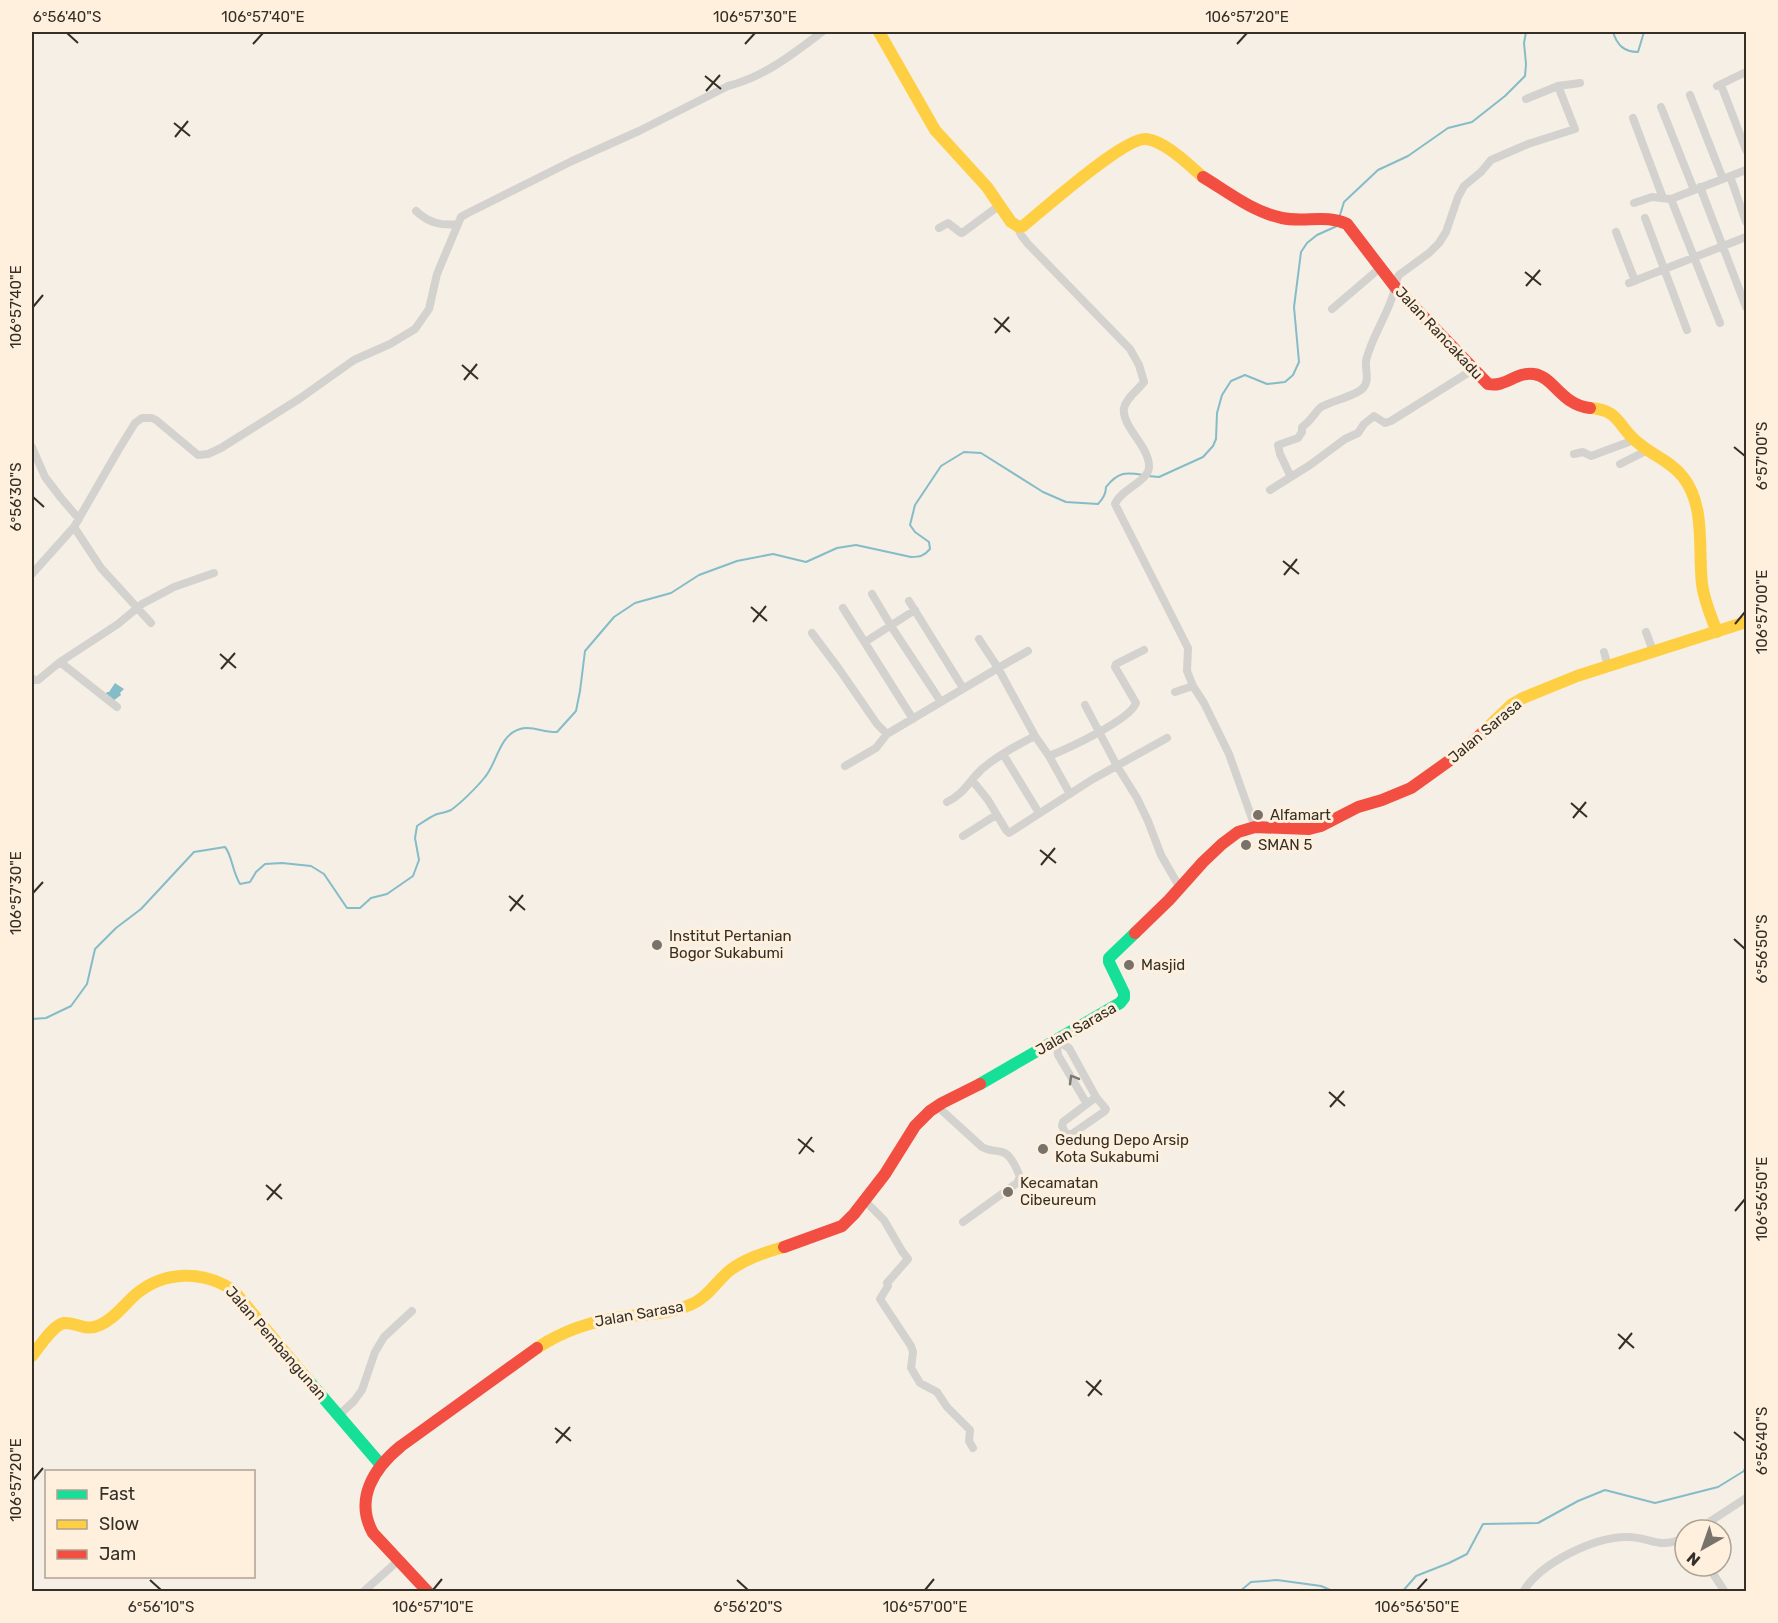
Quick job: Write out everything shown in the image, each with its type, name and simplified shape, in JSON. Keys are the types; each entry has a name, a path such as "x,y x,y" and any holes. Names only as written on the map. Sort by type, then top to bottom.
{"street":[{"path":"32,574 74,527 135,423 142,418 156,420 198,455 208,454 240,437 354,360 390,344 415,329 429,309 437,274 461,217 728,86 742,83 765,72 822,32"},
{"path":"879,32 935,130 987,187 1011,222 1017,225 1028,244 1130,349 1139,365 1144,382 1124,407 1134,434 1148,457 1149,467 1144,477 1125,491 1115,504 1188,648 1186,671 1229,754 1255,827"},
{"path":"1746,72 1719,86 1746,150"},
{"path":"1526,99 1558,86 1580,83"},
{"path":"1291,477 1278,445 1298,438 1302,432 1302,426 1314,417 1319,408 1359,392 1365,386 1367,377 1365,367 1396,288 1396,279 1439,243 1449,226 1464,186 1491,160 1528,144 1575,129 1558,86"},
{"path":"1690,95 1746,222"},
{"path":"1661,107 1723,248 1746,308"},
{"path":"1633,118 1695,258 1720,323"},
{"name":"Jalan Rancakadu","path":"1017,225 1023,226 1114,152 1145,139 1178,155 1209,181 1258,211 1284,219 1341,222 1359,238 1396,288 1491,386 1529,374 1540,376 1573,404 1587,409 1596,407 1611,413 1634,440 1681,473 1694,499 1699,525 1703,592 1717,632"},
{"path":"1634,203 1648,198 1667,199 1746,170"},
{"path":"939,228 948,223 962,233 999,205"},
{"path":"416,211 435,224 458,224"},
{"path":"1645,218 1687,330"},
{"path":"1616,232 1632,282 1746,237"},
{"path":"1332,309 1380,268"},
{"path":"1270,490 1345,439 1358,433 1374,416 1385,423 1391,421 1474,369"},
{"path":"1574,454 1583,452 1591,456 1634,440"},
{"path":"32,447 45,477 79,519"},
{"path":"1620,464 1648,450"},
{"path":"74,527 101,568 151,623"},
{"path":"32,678 38,680 137,608 174,587 214,573"},
{"path":"872,594 941,702"},
{"path":"909,601 963,688"},
{"path":"843,608 913,719"},
{"path":"865,642 915,610"},
{"name":"Jalan Sarasa","path":"381,1465 410,1440 558,1335 572,1328 597,1321 661,1313 689,1306 708,1294 735,1266 753,1256 796,1244 842,1226 865,1201 889,1169 915,1126 926,1114 1118,1005 1123,1000 1123,990 1109,958 1203,862 1238,832 1255,827 1281,830 1315,828 1358,807 1382,801 1420,782 1467,748 1512,705 1536,692 1653,651 1746,622"},
{"path":"1646,632 1653,651"},
{"path":"812,633 877,724 887,734"},
{"path":"979,639 1070,794"},
{"path":"1049,756 1100,732 1132,711 1136,703 1115,667 1116,664 1144,650"},
{"path":"845,766 876,748 887,734 1028,651"},
{"path":"1604,652 1608,666"},
{"path":"60,662 117,707"},
{"path":"1175,692 1193,686"},
{"path":"1084,705 1137,798 1161,855 1180,888"},
{"path":"947,802 962,793 982,769 1035,736"},
{"path":"972,780 1009,833 1093,779 1167,738"},
{"path":"1003,754 1039,813"},
{"path":"963,836 996,815"},
{"path":"1056,1040 1069,1048 1096,1097 1106,1109 1072,1134 1066,1134 1062,1123 1096,1097"},
{"path":"1056,1040 1058,1055 1087,1104"},
{"path":"937,1106 981,1147 1007,1154 1020,1177 1017,1183 963,1222"},
{"path":"865,1201 884,1221 908,1259 887,1283 888,1286 880,1299 913,1352 911,1368 920,1383 936,1392 947,1407 970,1430 969,1441 973,1448"},
{"name":"Jalan Pembangunan","path":"32,1356 62,1324 69,1323 84,1329 95,1328 105,1323 139,1292 153,1283 173,1277 206,1276 223,1282 234,1291 381,1465"},
{"path":"338,1416 362,1390 375,1352 384,1337 412,1311"},
{"path":"381,1465 366,1497 368,1526 399,1560 421,1589"},
{"path":"1715,1518 1746,1498"},
{"path":"1523,1592 1532,1580 1548,1566 1577,1550 1603,1541 1629,1537 1658,1544 1673,1542"},
{"path":"363,1592 399,1560"},
{"path":"1716,1578 1725,1592"}],"water":[{"path":"115,683 124,689 121,695 113,701 105,695"}],"waterway":[{"path":"1340,215 1344,202 1378,170 1408,156 1448,128 1472,122 1505,96 1525,76 1526,32"},
{"path":"1613,32 1622,47 1638,52 1644,32"},
{"path":"1148,476 1159,477 1203,457 1213,446 1216,439 1217,413 1222,395 1231,381 1245,375 1267,384 1285,382 1293,375 1299,362 1294,307 1301,252 1317,235 1337,226"},
{"path":"32,1019 46,1018 71,1006 87,984 95,949 116,928 141,909 194,852 225,847 240,884 250,882 265,864 311,866 324,874 347,908 360,908 371,898 387,894 413,876 419,860 415,838 417,826 434,815 451,810 469,795 489,771 507,737 525,728 557,732 576,711 585,651 614,617 635,603 671,593 699,575 737,561 773,554 806,562 837,548 856,545 911,557 922,556 930,549 929,542 915,532 910,525 915,505 941,466 964,452 981,453 1043,492 1066,502 1098,504 1104,496 1106,487 1114,478 1127,474 1143,475"},
{"path":"1402,1592 1416,1576 1467,1554 1483,1524 1538,1523 1578,1501 1605,1490 1655,1503 1718,1487 1744,1471 1746,1465"},
{"path":"1239,1592 1251,1582 1277,1580 1321,1586 1335,1592"}],"traffic: fast":[{"path":"980,1084 1120,1003 1124,998 1124,993 1109,958 1135,933"},
{"path":"308,1380 381,1465"}],"traffic: slow":[{"path":"879,32 935,130 987,187 1011,222 1019,227 1103,161 1135,142 1146,139 1161,144 1203,177"},
{"path":"1590,408 1600,409 1613,415 1636,441 1678,471 1690,489 1695,501 1700,529 1703,590 1717,632"},
{"path":"1487,728 1511,705 1523,698 1577,676 1746,622"},
{"path":"537,1348 557,1336 589,1324 687,1306 705,1295 735,1266 755,1256 784,1247"},
{"path":"32,1356 46,1337 64,1323 95,1327 119,1312 146,1287 171,1277 197,1276 210,1279 234,1291 308,1380"}],"traffic: jam":[{"path":"1203,177 1241,201 1271,215 1290,219 1323,219 1347,224 1396,288 1488,384 1500,384 1522,375 1534,374 1547,380 1572,402 1590,408"},
{"path":"1135,933 1203,862 1238,832 1255,827 1309,829 1321,826 1358,807 1411,788 1467,748 1487,728"},
{"path":"784,1247 842,1226 885,1174 915,1126 942,1103 980,1084"},
{"path":"428,1592 373,1533 366,1508 366,1496 370,1485 375,1474 401,1446 537,1348"}],"place":[{"name":"Alfamart","path":"1258,815"},
{"name":"SMAN 5","path":"1246,845"},
{"name":"Institut Pertanian Bogor Sukabumi","path":"657,945"},
{"name":"Masjid","path":"1129,965"},
{"name":"Gedung Depo Arsip Kota Sukabumi","path":"1043,1149"},
{"name":"Kecamatan Cibeureum","path":"1008,1192"}]}
